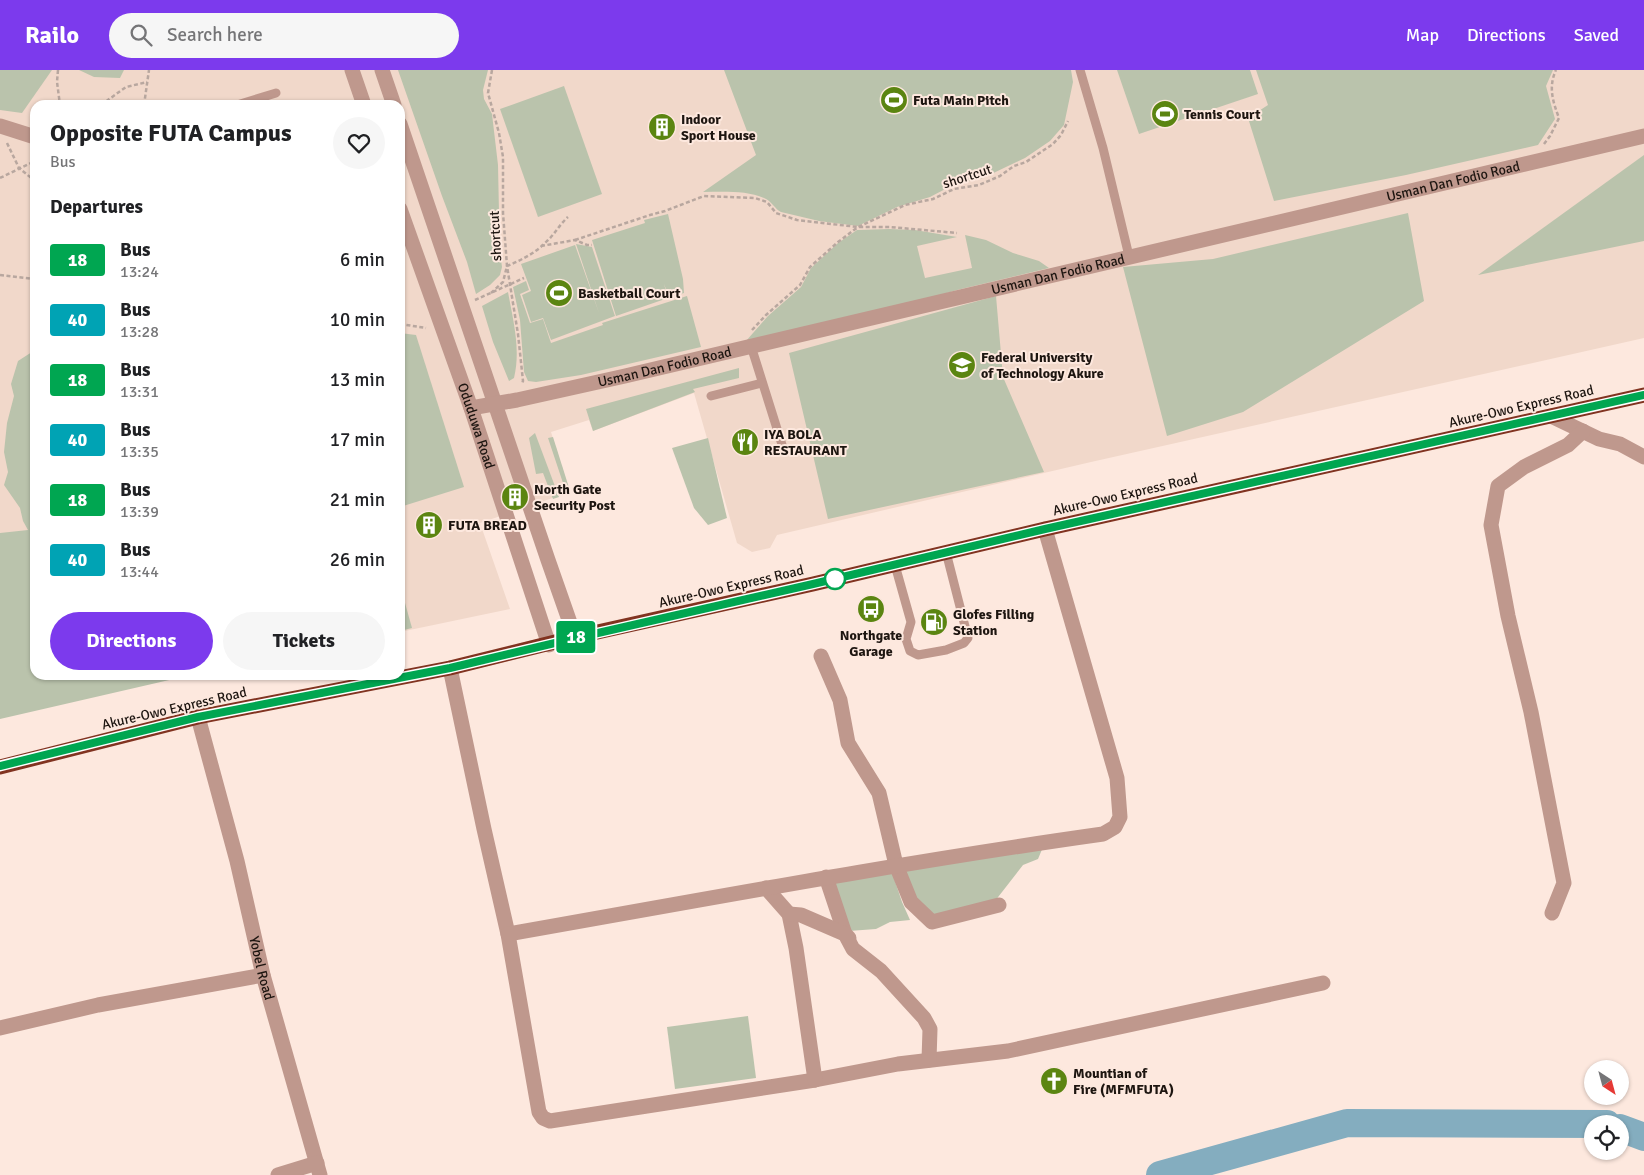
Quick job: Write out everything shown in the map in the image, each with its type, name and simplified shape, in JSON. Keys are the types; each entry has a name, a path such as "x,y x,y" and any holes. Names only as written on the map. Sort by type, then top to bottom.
{"highway":[{"name":"Akure-Owo Express Road","path":"405,677 450,668 1045,529 1644,395"},
{"name":"Akure-Owo Express Road","path":"0,766 198,717 388,680"}],"street":[{"path":"352,70 362,100"},
{"path":"382,70 389,100"},
{"path":"2,131 30,136"},
{"name":"Usman Dan Fodio Road","path":"471,408 517,400 750,340 1129,256 1644,136"},
{"path":"405,139 576,638"},
{"name":"Oduduwa Road","path":"405,223 471,408 525,567 549,645"},
{"path":"1551,416 1599,439 1620,444 1644,457"},
{"path":"1552,913 1564,883 1531,712 1508,616 1491,524 1498,486 1524,467 1568,445 1583,431"},
{"path":"508,934 896,865 1104,834 1115,826 1120,817 1117,778 1045,529"},
{"path":"525,567 548,560"},
{"path":"821,656 840,700 848,743 879,793 896,865 911,902 932,922 999,905"},
{"path":"450,668 508,934 537,1103 543,1118 550,1121 815,1080 868,1069 1008,1051 1324,983"},
{"name":"Yobel Road","path":"198,717 237,861 263,975 319,1169"},
{"path":"826,877 845,934 853,949 881,971 924,1018 930,1029 929,1060"},
{"path":"766,888 788,914 796,948 815,1080"},
{"path":"788,914 801,915 845,934 875,965 853,949"},
{"path":"0,1028 98,1005 263,975"},
{"path":"278,1175 319,1169"}],"lane":[{"path":"1080,70 1103,148 1129,256"},
{"path":"260,100 276,93"},
{"path":"750,340 784,451"},
{"path":"711,396 762,383"},
{"path":"895,565 911,622 906,640 910,651 918,655 946,650 964,643 968,638 946,552"}],"path":[{"path":"58,70 57,82 59,100"},
{"path":"145,100 150,70"},
{"name":"shortcut","path":"492,70 488,93 499,133 503,157 503,213 507,266 518,334 523,381 517,400"},
{"path":"1530,162 1550,136 1559,118 1552,100 1552,79 1556,70"},
{"path":"108,100 126,87 147,82"},
{"name":"shortcut","path":"750,340 766,315 800,285 810,267 858,227 905,205 933,199 954,189 979,185 1000,176 1053,144 1061,135 1068,121"},
{"path":"2,131 19,168 30,177"},
{"path":"0,178 30,162"},
{"path":"540,247 575,240 665,211 704,196 755,198 767,202 776,213 797,220 858,227 890,227 957,233"},
{"path":"490,293 503,282 507,266 527,257 540,247 547,241 558,225 568,217"},
{"path":"575,240 592,245"},
{"path":"0,274 30,278"},
{"path":"474,300 524,278"},
{"path":"405,325 442,330"}],"shaded area":[{"name":"Federal University of Technology Akure","path":"0,70 1644,70 1644,338 1091,462 777,535 770,548 752,552 737,543 694,393 593,431 589,420 551,432 570,492 480,523 510,609 405,631 405,100 30,100 30,680 0,713"}],"green space":[{"path":"0,70 52,70 22,113 0,110"},
{"path":"79,70 124,70 120,78 94,77"},
{"path":"398,70 488,70 483,90 484,99 492,114 498,165 498,238 502,267 500,275 490,285 476,294 467,262"},
{"path":"724,70 1071,70 1073,82 1064,125 1050,141 1025,158 983,178 953,185 930,197 897,207 858,226 819,221 781,212 766,199 751,194 703,192 756,155"},
{"name":"Tennis Court","path":"1117,70 1250,70 1258,94 1139,134"},
{"path":"1256,70 1553,70 1546,86 1555,119 1538,145 1406,175 1274,201 1248,118 1268,105"},
{"path":"564,86 602,194 538,217 500,109"},
{"path":"1644,155 1644,241 1478,275"},
{"path":"1408,213 1424,301 1243,412 1167,436 1123,267 1213,259"},
{"path":"668,214 683,279 684,293 669,297 664,284 668,298 616,316 592,240 645,223 644,220"},
{"path":"857,230 915,230 957,237 917,246 925,278 972,268 965,235 986,240 1013,253 1039,261 1049,268 957,290 917,302 746,341 768,316 801,287 811,268 838,243"},
{"name":"Basketball Court","path":"576,244 592,247 615,316 551,340 543,318 531,322 522,295 531,291 521,264 575,245 599,313"},
{"path":"526,281 529,290 520,294 530,323 543,319 551,343 603,325 602,323 687,296 701,347 581,375 536,382 528,381 524,372 520,320 513,287"},
{"path":"508,292 516,335 517,356 514,378 509,381 493,342 482,306"},
{"path":"996,296 1003,377 1044,472 828,519 789,353"},
{"path":"405,334 416,335 464,487 405,505"},
{"path":"30,353 30,680 169,680 0,719 0,533 28,530 23,521 20,508 4,485 8,472 4,452 7,423 14,396 11,384 18,361"},
{"path":"739,368 739,378 693,389 695,392 593,431 586,409"},
{"path":"535,433 559,497 553,499 543,473 536,474 529,438"},
{"path":"553,437 571,494 567,495 548,438"},
{"path":"708,438 727,518 708,525 694,508 672,448"},
{"path":"405,603 412,628 405,630"},
{"path":"1043,847 1038,859 1023,865 995,901 931,919 914,901 900,869"},
{"path":"891,869 910,920 890,922 876,929 849,931 830,880"},
{"path":"748,1016 756,1078 675,1089 667,1027"}],"waterway":[{"path":"1160,1175 1347,1123 1584,1124"},
{"path":"1629,1131 1644,1137"}],"bus line":[{"name":"18","path":"405,677 450,668 1045,529 1644,395"},
{"name":"18","path":"0,766 198,717 389,680"}],"place":[{"name":"Futa Main Pitch","path":"894,100"},
{"name":"Tennis Court","path":"1165,114"},
{"name":"Indoor Sport House","path":"662,127"},
{"name":"Basketball Court","path":"559,293"},
{"name":"Federal University of Technology Akure","path":"962,365"},
{"name":"IYA BOLA RESTAURANT","path":"745,442"},
{"name":"North Gate Security Post","path":"515,497"},
{"name":"FUTA BREAD","path":"429,525"},
{"name":"Northgate Garage","path":"871,609"},
{"name":"Glofes Filling Station","path":"934,622"},
{"name":"Mountian of Fire (MFMFUTA)","path":"1054,1081"}]}
